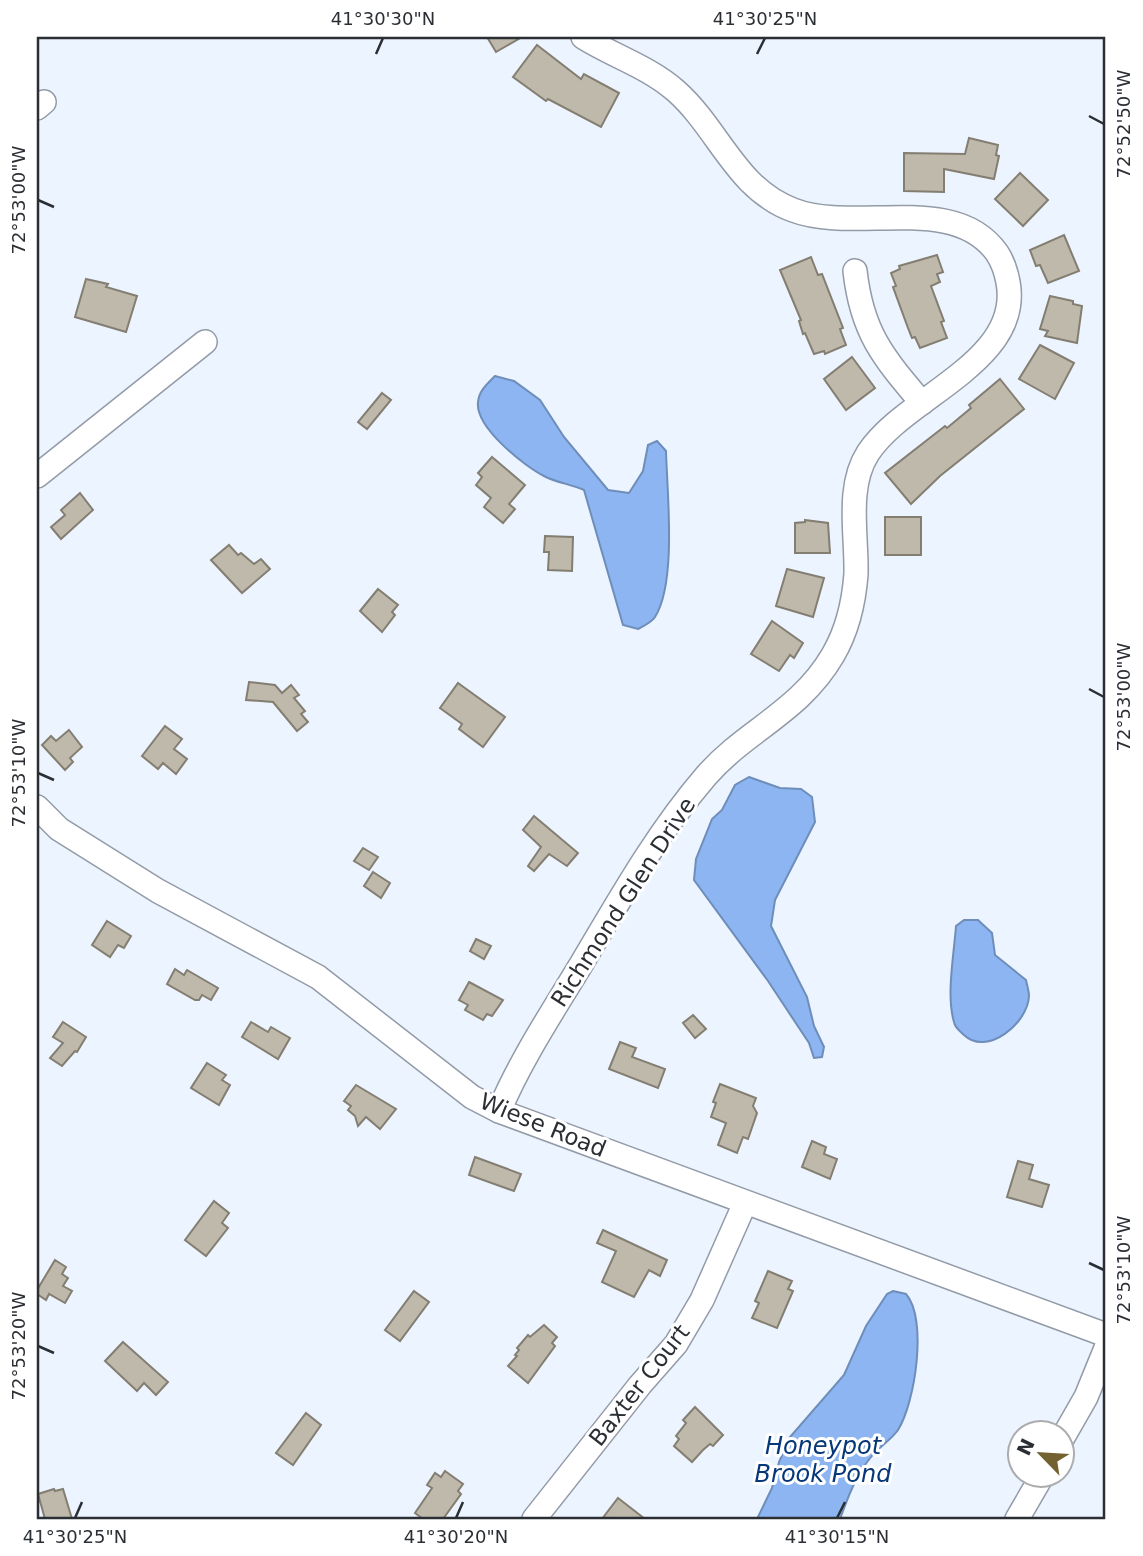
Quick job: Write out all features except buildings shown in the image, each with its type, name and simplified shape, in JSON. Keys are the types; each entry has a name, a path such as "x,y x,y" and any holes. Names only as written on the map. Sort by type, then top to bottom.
{"street":[{"name":"Richmond Glen Drive","path":"499,1111 509,1087 541,1030 667,826 708,774 737,746 797,702 817,680 836,651 849,617 856,576 856,490 861,465 871,448 983,354 1000,333 1009,312 1010,292 1005,268 990,244 975,232 955,223 934,219 845,220 791,210 766,196 746,179 691,104 672,88 651,73 583,37"},
{"path":"855,271 861,310 869,330 889,363 922,403"},
{"path":"37,477 205,342"},
{"name":"Wiese Road","path":"37,807 59,829 147,884 318,977 472,1097 499,1111 1106,1335"},
{"name":"Baxter Court","path":"534,1519 640,1385 676,1344 702,1300 745,1203"},
{"path":"1073,1420 1086,1397 1106,1348"},
{"path":"1017,1519 1033,1490"}],"water":[{"path":"495,376 514,381 540,400 564,437 608,490 629,493 643,471 648,445 657,441 666,451 669,536 666,582 662,602 655,617 648,624 638,629 623,625 584,490 535,471 502,445 484,423 478,402 484,388"},
{"path":"749,777 780,788 801,789 812,797 815,822 775,900 771,926 807,997 814,1026 824,1047 822,1057 814,1058 809,1043 768,981 694,880 696,859 712,819 722,810 735,785"},
{"path":"964,920 978,920 992,933 995,955 1026,980 1029,992 1027,1006 1014,1026 1005,1034 984,1042 973,1041 959,1031 952,1012 951,988 956,926"},
{"name":"Honeypot Brook Pond","path":"893,1291 906,1294 913,1306 918,1341 910,1401 898,1430 874,1453 861,1471 840,1519 757,1519 772,1488 790,1437 844,1375 866,1326 887,1294"}]}
